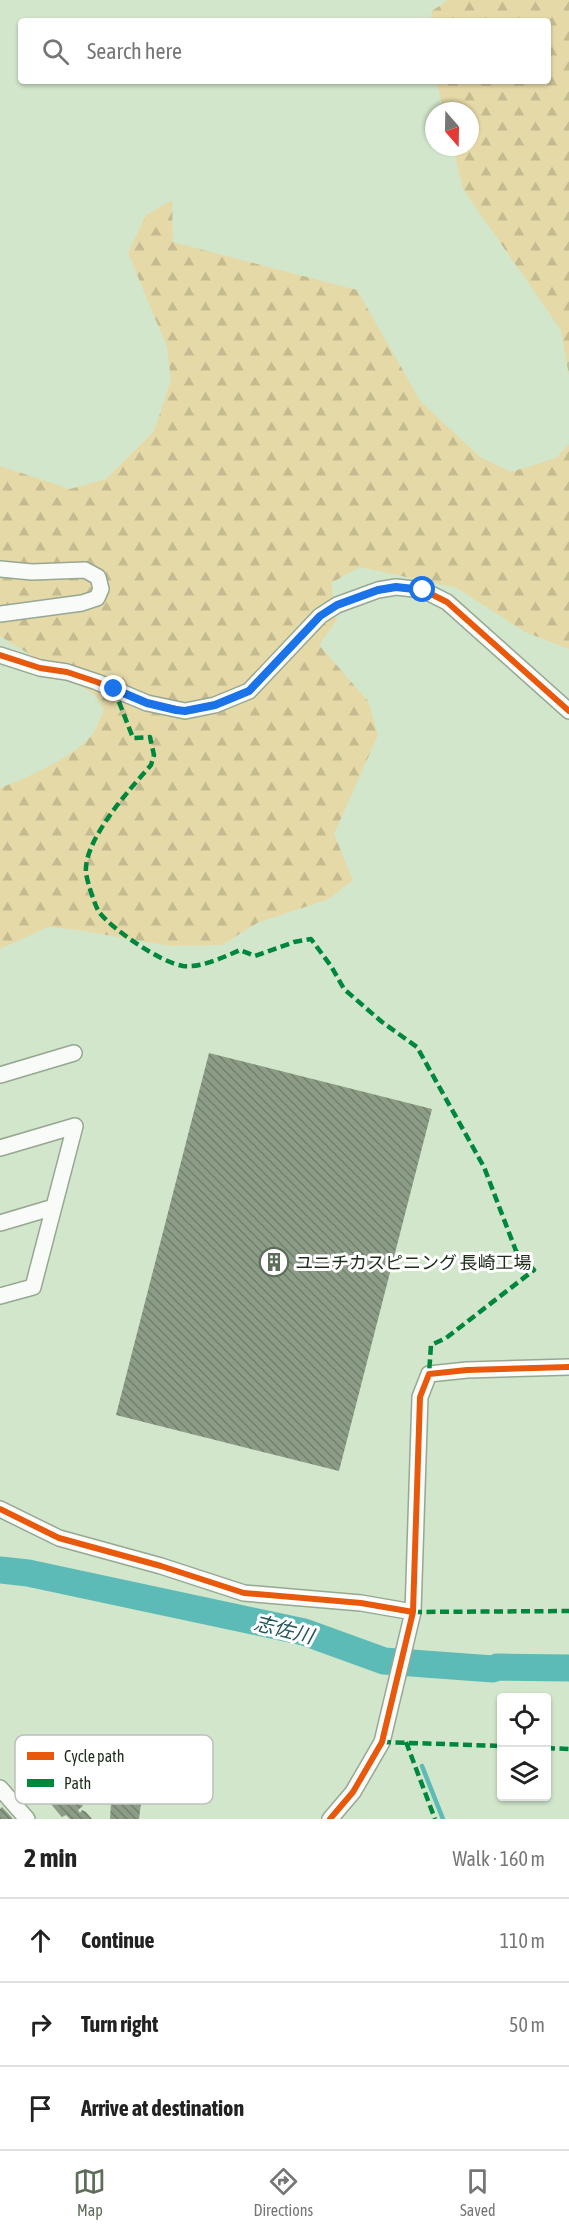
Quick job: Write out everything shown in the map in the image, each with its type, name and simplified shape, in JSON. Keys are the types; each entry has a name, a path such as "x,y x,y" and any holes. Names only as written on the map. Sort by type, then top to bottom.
{"street":[{"path":"0,568 32,572 86,570 98,577 101,590 97,598 82,603 0,614"},
{"path":"0,655 40,668 67,672 147,703 185,711 215,705 249,691 320,616 337,605 378,590 396,587 423,590 447,602 569,711"},
{"path":"0,1075 74,1053"},
{"path":"0,1148 75,1126 33,1287 0,1296"},
{"path":"0,1223 54,1208"},
{"path":"330,1819 353,1792 382,1742 413,1612 420,1397 429,1374 467,1370 569,1367"},
{"path":"0,1509 59,1538 161,1566 244,1593 361,1603 413,1612"},
{"path":"0,1788 27,1819"}],"green space":[{"path":"448,0 569,0 569,376 561,330 463,189 455,156 479,156 479,102 442,102 437,84 551,84 551,18 431,18 432,11"},
{"path":"172,200 173,242 357,290 421,402 480,457 511,472 556,458 569,444 569,649 525,632 457,588 360,567 331,583 337,620 319,645 368,701 378,735 334,834 353,880 329,899 257,923 222,945 170,946 48,927 0,949 0,788 36,773 84,744 97,727 104,710 95,695 0,636 0,466 70,489 106,479 154,431 171,380 167,347 128,253 146,215"}],"building":[{"name":"ユニチカスピニング 長崎工場","path":"209,1053 432,1109 339,1471 116,1415"},
{"path":"51,1804 81,1804 83,1806 78,1810 80,1813 82,1810 86,1812 92,1819 70,1819 66,1815 62,1817"},
{"path":"111,1804 141,1804 139,1819 110,1819"},
{"path":"2,1807 13,1819 0,1819"}],"waterway":[{"name":"志佐川","path":"0,1570 28,1573 304,1632 384,1661 493,1669 497,1667 569,1668"},
{"path":"422,1766 443,1819"}],"marked path":[{"path":"114,689 133,738 150,737 154,755 151,765 110,815 92,845 86,873 99,912 138,944 162,958 183,966 205,964 240,950 255,956 294,942 311,939 331,966 344,989 382,1022 417,1047 484,1167 516,1251 534,1270 446,1338 431,1345 429,1374"},
{"path":"413,1612 569,1611"},
{"path":"382,1742 497,1746"},
{"path":"406,1742 435,1819"},
{"path":"551,1748 569,1749"}],"cycle path":[{"path":"0,655 40,668 67,672 147,703 185,711 215,705 249,691 320,616 337,605 378,590 396,587 423,590 447,602 569,711"},
{"path":"330,1819 353,1792 382,1742 413,1612 420,1397 429,1374 467,1370 569,1367"},
{"path":"0,1509 59,1538 161,1566 244,1593 361,1603 413,1612"}],"place":[{"name":"ユニチカスピニング 長崎工場","path":"274,1262"}],"route":[{"path":"114,689 147,703 176,710 185,711 215,705 249,691 320,616 337,605 378,590 396,587 423,590"}]}
